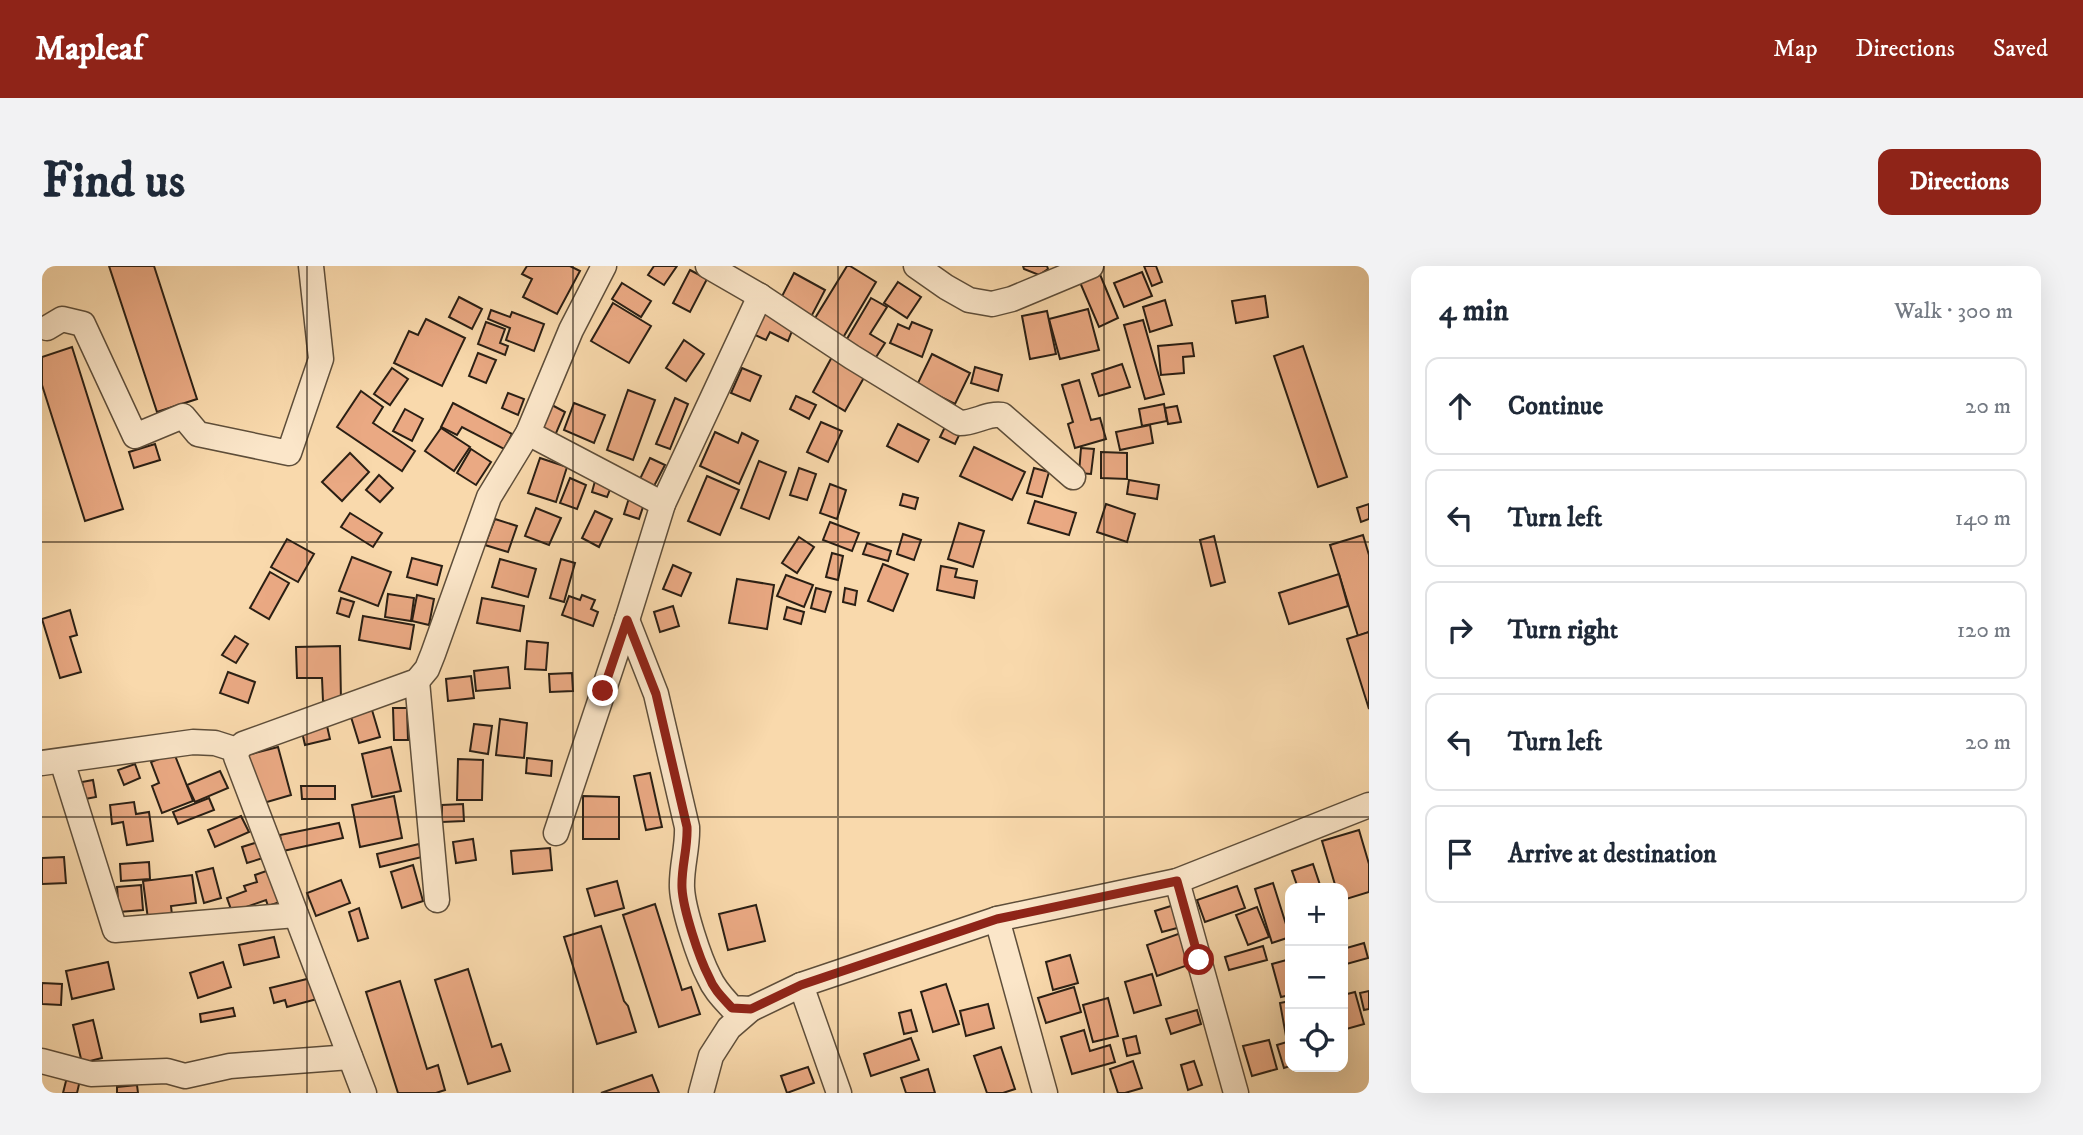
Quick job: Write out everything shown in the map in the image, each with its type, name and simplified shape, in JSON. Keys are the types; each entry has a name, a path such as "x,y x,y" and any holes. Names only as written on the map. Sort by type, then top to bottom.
{"street":[{"path":"47,328 62,318 83,324 135,436 183,416 198,434 289,453 321,359 311,266"},
{"path":"364,1093 236,757 237,750 243,744 417,681 427,668 489,497 528,433 571,330 604,266"},
{"path":"708,266 960,422 970,423 996,414 1002,415 1073,477"},
{"path":"916,266 946,288 969,300 992,304 1012,299 1091,266"},
{"path":"556,833 663,504 760,296"},
{"path":"528,433 663,504"},
{"path":"627,620 656,694 687,827 688,841 682,865 684,905 708,976 719,995 732,1008 751,1009"},
{"path":"417,681 437,900"},
{"path":"237,750 215,743 193,742 52,762 115,930 296,915"},
{"path":"701,1093 711,1056 729,1028 751,1009 801,985 997,919 1177,881 1369,805"},
{"path":"1177,881 1237,1093"},
{"path":"997,919 1045,1093"},
{"path":"801,985 839,1093"},
{"path":"42,1061 91,1074 167,1071 185,1076 230,1066 350,1057"}],"building":[{"path":"109,266 154,266 197,399 157,412"},
{"path":"527,266 570,266 580,271 557,314 523,297 532,279 522,274"},
{"path":"654,266 677,266 664,285 648,275"},
{"path":"847,266 876,282 841,341 812,323"},
{"path":"1023,266 1047,266 1048,269 1039,275 1024,269"},
{"path":"1144,266 1156,266 1162,282 1152,286"},
{"path":"690,270 707,279 690,312 673,303"},
{"path":"1099,272 1118,318 1099,327 1079,280"},
{"path":"1142,272 1152,296 1124,307 1114,283"},
{"path":"794,273 825,290 811,317 780,300"},
{"path":"898,282 921,297 907,318 884,303"},
{"path":"622,283 651,301 641,317 612,299"},
{"path":"1265,296 1268,317 1236,323 1232,301"},
{"path":"459,297 482,309 472,329 449,317"},
{"path":"871,298 887,307 870,334 885,343 873,362 844,344"},
{"path":"1165,300 1172,325 1150,332 1143,307"},
{"path":"613,303 651,326 629,363 591,341"},
{"path":"1088,309 1099,350 1060,359 1049,319"},
{"path":"491,310 510,317 512,312 544,324 534,351 506,340 510,328 488,319"},
{"path":"761,310 794,326 788,341 770,332 766,340 751,333"},
{"path":"1047,311 1056,354 1030,359 1022,316"},
{"path":"426,319 465,338 442,386 394,363 409,331 418,335"},
{"path":"1143,320 1164,394 1145,399 1124,325"},
{"path":"486,322 505,329 500,343 508,346 505,355 478,344"},
{"path":"912,322 932,330 922,357 890,343 898,324 909,329"},
{"path":"684,340 704,354 686,381 666,368"},
{"path":"1192,343 1194,356 1183,357 1184,373 1161,375 1158,346"},
{"path":"1303,346 1347,477 1318,487 1274,356"},
{"path":"72,347 123,509 85,521 42,385 42,357"},
{"path":"478,353 496,360 486,383 469,376"},
{"path":"932,354 970,373 955,404 917,385"},
{"path":"833,355 866,374 845,411 813,392"},
{"path":"1122,364 1130,387 1099,396 1092,374"},
{"path":"975,367 1002,375 998,391 971,383"},
{"path":"392,368 408,379 390,405 374,394"},
{"path":"742,368 761,376 750,401 731,393"},
{"path":"1079,380 1091,420 1100,418 1106,439 1075,448 1068,424 1073,422 1062,385"},
{"path":"628,390 655,400 633,460 607,450"},
{"path":"361,391 383,407 373,423 415,451 402,471 337,427"},
{"path":"508,393 524,399 518,415 502,408"},
{"path":"796,396 816,405 809,419 790,409"},
{"path":"675,398 688,404 670,449 656,444"},
{"path":"453,403 512,434 504,449 462,427 457,435 441,427"},
{"path":"574,403 605,415 594,443 564,430"},
{"path":"550,404 565,412 554,438 538,430"},
{"path":"1164,404 1167,421 1142,426 1139,409"},
{"path":"1177,406 1181,422 1168,424 1165,408"},
{"path":"405,409 423,419 412,441 393,431"},
{"path":"821,422 842,431 828,462 807,452"},
{"path":"947,423 961,431 955,444 940,437"},
{"path":"898,424 929,440 918,462 887,446"},
{"path":"1150,425 1153,443 1120,450 1116,432"},
{"path":"441,428 470,447 454,471 425,451"},
{"path":"715,432 738,443 742,433 758,441 739,484 700,466"},
{"path":"155,444 160,460 134,468 129,452"},
{"path":"974,447 1025,472 1012,500 960,476"},
{"path":"1081,448 1094,449 1091,474 1079,473"},
{"path":"471,449 491,462 476,485 457,473"},
{"path":"1101,452 1127,453 1127,479 1101,478"},
{"path":"350,453 369,472 342,501 322,482"},
{"path":"540,458 567,467 556,502 528,493"},
{"path":"650,458 665,465 653,488 639,481"},
{"path":"759,461 786,472 769,519 741,508"},
{"path":"799,468 816,474 807,500 790,495"},
{"path":"1034,468 1049,472 1042,497 1027,493"},
{"path":"379,475 393,488 380,502 366,490"},
{"path":"707,476 739,490 720,535 688,521"},
{"path":"570,478 586,485 577,509 560,503"},
{"path":"1129,480 1159,485 1157,499 1127,494"},
{"path":"595,481 611,487 607,497 592,492"},
{"path":"830,484 846,490 837,519 820,513"},
{"path":"903,494 918,498 915,509 900,505"},
{"path":"629,498 644,504 639,519 624,514"},
{"path":"1035,501 1076,513 1069,535 1028,523"},
{"path":"1106,504 1135,514 1127,542 1097,532"},
{"path":"1369,504 1369,519 1361,522 1357,508"},
{"path":"536,508 561,518 549,545 525,536"},
{"path":"595,511 612,519 599,547 582,538"},
{"path":"350,513 382,533 373,547 341,527"},
{"path":"495,519 517,526 508,552 485,545"},
{"path":"830,522 859,533 852,551 823,540"},
{"path":"959,523 984,531 973,567 948,559"},
{"path":"903,534 921,540 914,560 897,554"},
{"path":"1363,535 1369,555 1369,632 1358,636 1330,545"},
{"path":"1214,536 1225,582 1211,586 1200,540"},
{"path":"799,537 814,547 797,573 782,563"},
{"path":"287,539 314,554 298,582 271,567"},
{"path":"867,543 891,551 888,561 863,554"},
{"path":"832,553 843,556 838,580 826,577"},
{"path":"352,557 391,572 378,606 339,591"},
{"path":"412,558 442,566 437,585 407,577"},
{"path":"500,559 536,569 528,597 492,587"},
{"path":"561,559 575,563 564,602 550,598"},
{"path":"883,564 908,574 893,611 868,601"},
{"path":"673,565 691,573 681,596 663,589"},
{"path":"941,566 957,569 955,577 977,581 974,598 937,590"},
{"path":"270,572 289,583 269,619 250,608"},
{"path":"1339,574 1348,606 1289,624 1279,593"},
{"path":"786,575 813,585 804,607 777,596"},
{"path":"737,579 774,585 767,629 729,623"},
{"path":"816,588 831,592 825,612 811,608"},
{"path":"845,588 857,591 855,605 843,602"},
{"path":"388,594 414,598 411,621 385,617"},
{"path":"417,595 434,599 429,625 412,621"},
{"path":"582,595 595,600 591,609 598,612 593,626 562,615 569,596 580,600"},
{"path":"341,598 354,602 349,617 337,613"},
{"path":"482,598 524,606 520,631 477,623"},
{"path":"673,606 679,626 660,632 654,612"},
{"path":"787,607 804,612 801,624 784,619"},
{"path":"70,610 77,635 70,637 81,672 60,678 42,619"},
{"path":"363,616 414,625 410,649 359,640"},
{"path":"1369,632 1369,709 1347,639"},
{"path":"235,636 248,644 236,663 222,655"},
{"path":"527,641 548,643 546,670 525,669"},
{"path":"340,646 341,701 323,701 322,678 297,678 296,647"},
{"path":"508,667 510,688 476,691 474,671"},
{"path":"228,672 255,682 248,703 220,693"},
{"path":"572,673 573,691 550,692 549,674"},
{"path":"471,676 474,698 448,701 446,679"},
{"path":"393,708 407,708 408,740 394,740"},
{"path":"372,710 380,737 359,743 351,717"},
{"path":"500,719 527,723 524,758 496,755"},
{"path":"474,724 492,726 488,754 470,751"},
{"path":"327,726 330,739 305,745 302,732"},
{"path":"278,747 291,795 260,804 247,755"},
{"path":"391,747 401,791 372,797 362,754"},
{"path":"174,753 193,801 162,813 152,786 159,783 151,762"},
{"path":"527,758 552,761 551,776 526,773"},
{"path":"458,759 483,760 482,800 457,800"},
{"path":"135,764 140,778 124,785 118,770"},
{"path":"220,771 228,788 195,802 187,785"},
{"path":"650,773 662,827 646,830 634,776"},
{"path":"93,780 96,797 85,799 82,782"},
{"path":"301,786 335,786 335,799 302,799"},
{"path":"394,796 402,838 360,847 352,805"},
{"path":"583,796 619,797 619,839 583,839"},
{"path":"209,798 214,810 178,824 173,812"},
{"path":"134,802 136,814 149,812 153,841 127,845 123,822 112,824 110,805"},
{"path":"463,804 464,821 442,822 442,805"},
{"path":"241,816 249,832 215,847 208,830"},
{"path":"339,823 343,838 283,851 280,835"},
{"path":"1359,830 1369,864 1369,892 1348,898 1348,883 1335,883 1322,841"},
{"path":"473,839 476,860 456,863 453,842"},
{"path":"258,842 263,858 247,863 242,847"},
{"path":"419,844 422,857 380,867 377,854"},
{"path":"550,848 552,870 513,874 511,851"},
{"path":"64,857 66,883 42,884 42,858"},
{"path":"149,862 150,879 121,881 120,864"},
{"path":"1313,864 1319,883 1296,883 1292,871"},
{"path":"413,865 423,901 402,908 391,872"},
{"path":"213,868 221,898 204,903 196,872"},
{"path":"269,870 280,902 268,906 266,900 232,912 227,898 246,891 244,886 257,882 255,875"},
{"path":"192,875 196,903 171,906 172,915 148,919 143,881"},
{"path":"341,880 350,903 316,916 307,893"},
{"path":"617,881 624,908 595,916 587,889"},
{"path":"1273,883 1285,921 1285,939 1272,943 1255,889"},
{"path":"141,885 143,910 119,912 117,887"},
{"path":"1237,886 1245,908 1205,922 1197,900"},
{"path":"655,904 682,990 691,987 700,1014 659,1027 623,915"},
{"path":"756,905 765,941 728,950 719,914"},
{"path":"1174,905 1181,927 1162,932 1155,911"},
{"path":"1257,907 1269,937 1248,945 1236,915"},
{"path":"359,908 368,938 358,941 349,912"},
{"path":"601,926 636,1032 597,1044 564,937"},
{"path":"1181,933 1191,964 1157,976 1147,945"},
{"path":"274,937 279,957 244,965 239,945"},
{"path":"1364,943 1368,958 1348,964 1348,948"},
{"path":"1263,946 1267,960 1229,970 1225,957"},
{"path":"1070,955 1078,983 1053,990 1046,962"},
{"path":"1285,960 1285,996 1281,997 1272,964"},
{"path":"108,962 114,989 72,999 66,971"},
{"path":"223,962 231,987 198,998 190,973"},
{"path":"468,969 492,1047 501,1044 510,1071 468,1084 435,980"},
{"path":"1152,974 1161,1005 1134,1013 1125,982"},
{"path":"311,978 317,999 287,1007 285,1000 274,1003 270,988"},
{"path":"400,981 427,1069 438,1065 445,1090 436,1093 398,1093 366,992"},
{"path":"42,983 62,984 61,1005 42,1004"},
{"path":"946,984 959,1024 933,1032 921,992"},
{"path":"1074,987 1081,1012 1046,1023 1038,998"},
{"path":"1369,991 1369,1009 1364,1010 1360,993"},
{"path":"1355,992 1364,1024 1348,1029 1348,1009 1348,994"},
{"path":"1108,998 1118,1036 1093,1042 1083,1005"},
{"path":"1285,1002 1285,1030 1280,1003"},
{"path":"988,1004 994,1028 966,1036 960,1011"},
{"path":"233,1008 235,1016 201,1022 200,1014"},
{"path":"911,1010 917,1031 904,1034 899,1013"},
{"path":"1197,1010 1201,1024 1171,1034 1166,1019"},
{"path":"93,1020 102,1058 82,1063 73,1025"},
{"path":"1084,1030 1090,1051 1110,1045 1115,1062 1072,1074 1061,1037"},
{"path":"1136,1036 1140,1053 1127,1056 1123,1039"},
{"path":"911,1038 919,1060 871,1076 864,1054"},
{"path":"1269,1040 1277,1069 1252,1076 1243,1046"},
{"path":"1285,1043 1284,1068 1277,1045"},
{"path":"1001,1047 1015,1089 1003,1093 987,1093 974,1056"},
{"path":"1133,1061 1142,1088 1118,1093 1110,1069"},
{"path":"1194,1061 1202,1085 1188,1090 1181,1065"},
{"path":"808,1067 814,1083 787,1093 781,1076"},
{"path":"928,1069 935,1093 906,1093 901,1078"},
{"path":"652,1075 659,1093 601,1093"},
{"path":"67,1077 80,1080 77,1093 63,1093"},
{"path":"137,1085 138,1093 117,1093 117,1087"}],"route":[{"path":"603,691 627,620 656,694 687,827 688,841 682,865 684,905 708,976 719,995 732,1008 751,1009 801,985 997,919 1177,881 1199,960"}]}
